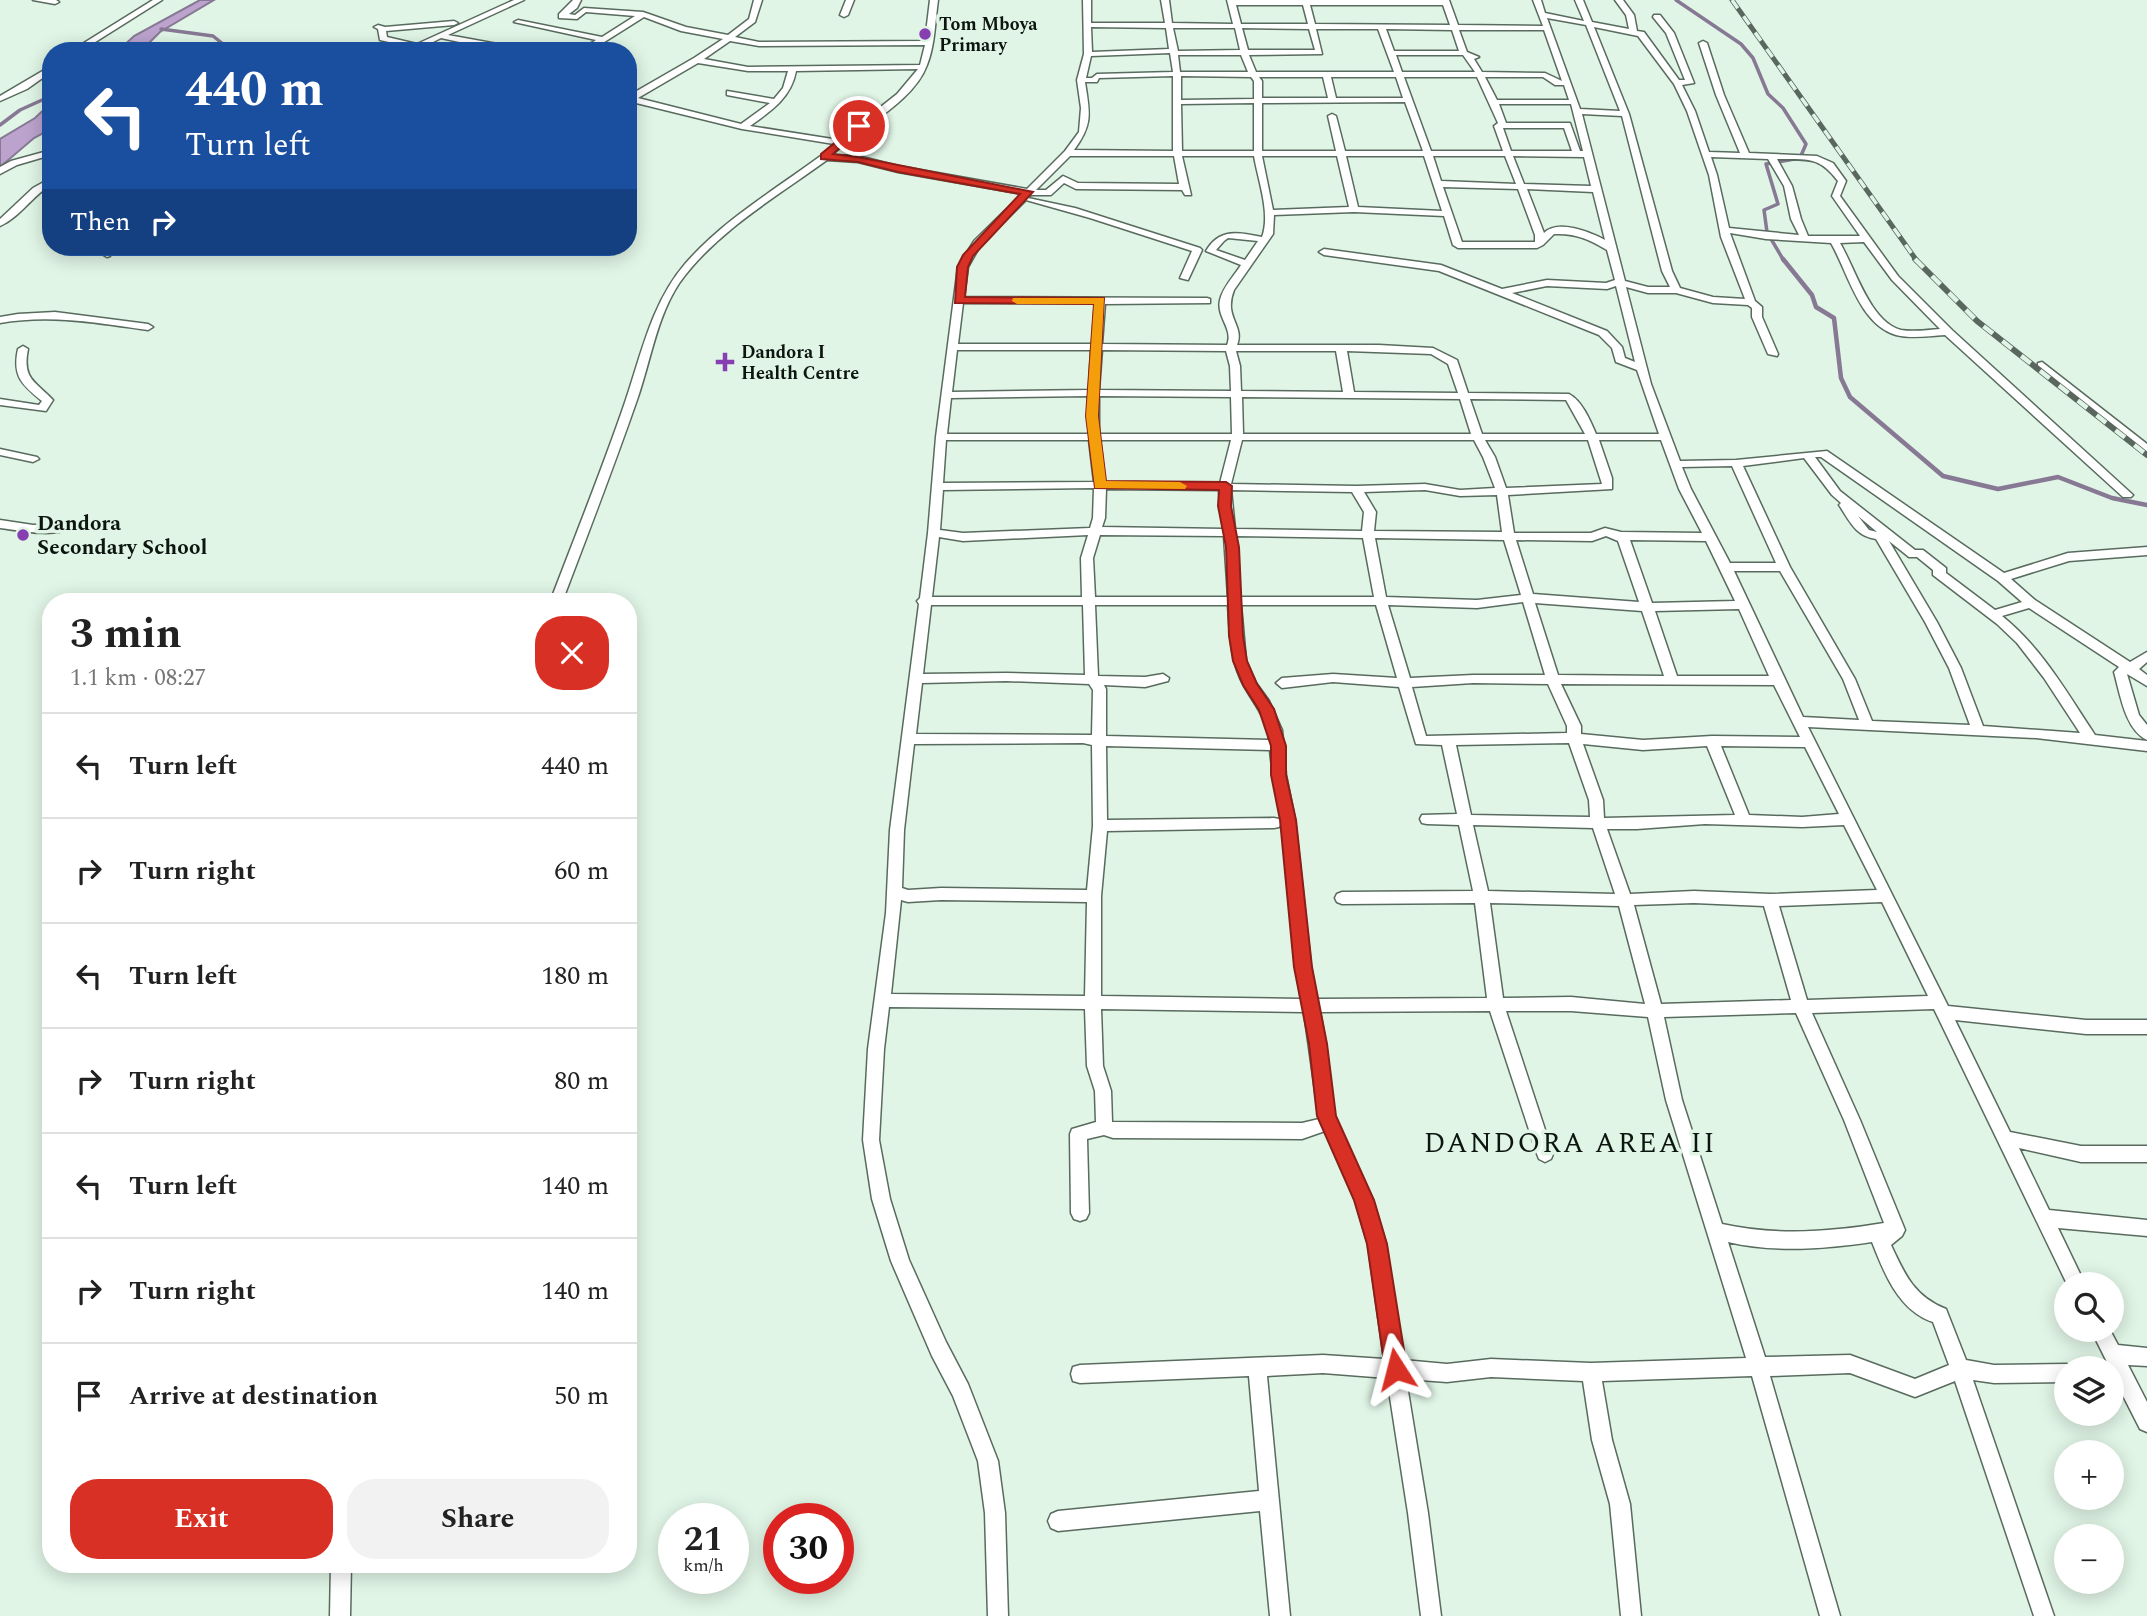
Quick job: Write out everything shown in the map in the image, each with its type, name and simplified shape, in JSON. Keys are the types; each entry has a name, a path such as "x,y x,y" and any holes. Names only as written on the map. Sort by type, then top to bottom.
{"street":[{"path":"38,0 55,2 44,0"},
{"path":"90,42 158,0"},
{"path":"426,42 520,0"},
{"path":"577,0 562,16 577,18 584,10 643,14 684,29 759,44 927,43"},
{"path":"637,94 697,60 752,20 758,0"},
{"path":"845,15 850,0"},
{"path":"559,593 636,386 652,331 674,284 696,257 720,236 825,156 920,74 934,0"},
{"path":"998,1616 995,1513 988,1461 965,1401 900,1261 881,1199 871,1140 876,1049 894,892 897,830 923,601 934,533 941,437 963,267 968,255 1068,153 1083,132 1085,108 1081,80 1088,54 1087,0"},
{"path":"1024,195 1048,193 1063,179 1076,186 1186,190 1178,154 1177,75 1165,0"},
{"path":"1537,0 1575,106 1583,155"},
{"path":"1579,0 1625,114 1667,271 1676,290"},
{"path":"1619,0 1630,15 1633,32"},
{"path":"1431,1616 1377,1244 1364,1200 1326,1116 1311,1005 1303,967 1288,820 1279,775 1278,746 1266,709 1250,685 1240,661 1231,534 1224,506 1238,436 1235,366 1230,347 1234,341 1233,330 1224,310 1225,300 1264,240 1270,226 1258,155 1256,102 1259,90 1244,53 1232,2 1444,1 1466,55 1481,76 1503,125 1498,126"},
{"path":"1088,54 1319,52 1305,2"},
{"path":"598,42 643,14"},
{"path":"1657,17 1670,33 1690,83"},
{"path":"518,22 603,39"},
{"path":"1086,25 1453,27 1546,22 1589,24 1643,35 1677,82 1691,111 1706,154 1725,230 1773,354"},
{"path":"395,42 383,37 380,28 453,23 459,25"},
{"path":"1381,26 1459,246 1540,243 1551,231 1575,229 1611,248"},
{"path":"439,35 475,42"},
{"path":"1703,43 1746,156"},
{"path":"1390,52 1480,57"},
{"path":"697,60 748,69 922,67"},
{"path":"742,127 777,102 791,83 793,68"},
{"path":"0,99 42,74"},
{"path":"1081,80 1094,80 1097,76 1177,75 1545,75 1558,83 1568,83"},
{"path":"1327,76 1333,100"},
{"path":"1677,82 1718,84"},
{"path":"730,93 777,102"},
{"path":"637,100 742,127 839,142"},
{"path":"1177,102 1407,100"},
{"path":"1492,102 1575,106 1625,114"},
{"path":"1332,116 1354,209"},
{"path":"1498,126 1567,125 1583,155 1596,188 1642,368 1685,489 1726,566 1778,681 2071,1272"},
{"path":"1498,126 1540,243"},
{"path":"1068,153 1583,155"},
{"path":"1706,154 1804,156 1830,165 1842,181 1836,196 1895,278 1948,332 2003,379 2127,495"},
{"path":"0,171 14,163 42,155"},
{"path":"825,156 858,159 1024,195 1197,250 1185,278"},
{"path":"1771,156 1788,186 1796,219 1805,239"},
{"path":"1438,184 1596,188"},
{"path":"0,223 16,213 21,203 42,186"},
{"path":"1269,213 1354,209 1448,214"},
{"path":"1725,230 1805,239 1868,239"},
{"path":"1246,264 1215,255 1210,251 1215,241 1234,234 1264,240"},
{"path":"1834,240 1855,287 1882,324 1904,332 1948,332"},
{"path":"1324,252 1384,262 1432,266 1603,333 1617,347 1620,360 1642,368"},
{"path":"1502,292 1547,283 1606,286 1619,282 1647,290 1676,290 1713,300 1751,302"},
{"path":"959,300 1207,302"},
{"path":"1100,300 1094,393 1094,436 1100,485 1099,518 1087,558 1091,602 1092,680 1100,689 1100,826 1094,896 1093,1002 1095,1066 1103,1091 1104,1127"},
{"path":"0,320 25,314 43,314 148,327"},
{"path":"953,347 1424,350 1442,354 1453,362 1477,436 1489,457 1502,492 1509,537 1526,598 1553,680 1574,726 1574,738 1595,800 1597,821 1625,900 1656,1012 1674,1100 1758,1366 1830,1616"},
{"path":"1341,348 1349,394"},
{"path":"0,402 34,410 42,409 48,400 25,381 18,365 23,349"},
{"path":"2042,365 2147,449"},
{"path":"938,487 1425,487 1460,493 1608,487 1604,467 1586,421 1571,397 1094,393 948,395"},
{"path":"941,437 1665,438"},
{"path":"0,452 33,459"},
{"path":"1677,464 1736,463 1768,457 1808,456 1819,452 1827,455 2001,578 2031,603 2147,681"},
{"path":"1808,456 1836,494 1883,535 1913,554 1919,553 1942,571 1937,572 1954,586 1994,614 2029,650 2090,738"},
{"path":"1736,463 1784,567 1830,642 1868,726"},
{"path":"1356,489 1370,512 1368,534 1381,601 1421,741 1574,738 1643,745 1712,741 1808,742"},
{"path":"0,524 33,529 63,528"},
{"path":"934,533 963,537 1095,531 1592,537 1605,532 1621,536 1709,537"},
{"path":"1883,535 1955,668 1978,730"},
{"path":"1621,536 1649,607 1672,679"},
{"path":"2001,578 2068,557 2147,551"},
{"path":"1726,566 1784,567"},
{"path":"923,601 1381,601 1477,604 1526,598 1649,607 1742,605"},
{"path":"1994,614 2031,603"},
{"path":"2147,656 2131,668 2120,672 2133,716 2147,735"},
{"path":"915,679 1006,677 1145,682 1163,678"},
{"path":"1282,683 1333,678 1406,683 1472,679 1778,681"},
{"path":"1800,722 1978,730 2090,738 2147,746"},
{"path":"908,739 1083,738 1223,746 1273,745"},
{"path":"1447,741 1482,897 1496,1006 1545,1154"},
{"path":"1712,741 1744,820"},
{"path":"1427,819 1637,824 1704,819 1846,819"},
{"path":"1100,826 1274,823"},
{"path":"894,892 908,896 1094,896"},
{"path":"1342,898 1625,900 1694,897 1769,900 1886,896"},
{"path":"1769,900 1801,1006 1852,1120 1896,1230"},
{"path":"882,1000 1311,1005 1571,1004 1656,1012 1801,1006 1940,1007 2086,1027 2147,1027"},
{"path":"1080,1213 1078,1134 1104,1127 1113,1130 1302,1131 1320,1126"},
{"path":"2005,1138 2081,1154 2147,1154"},
{"path":"2044,1218 2147,1228"},
{"path":"1714,1230 1736,1236 1830,1240 1896,1230"},
{"path":"1896,1230 1881,1242 1902,1286 1930,1314 1940,1315 1961,1369 2010,1522 2044,1616"},
{"path":"2124,1360 2147,1357"},
{"path":"1080,1374 1323,1364 1447,1373 1492,1368 1591,1372 1850,1364 1915,1388 1961,1369 1994,1374 2054,1373"},
{"path":"1257,1366 1280,1616"},
{"path":"1591,1372 1602,1440 1620,1504 1631,1616"},
{"path":"2124,1380 2147,1422"},
{"path":"1058,1521 1269,1500"},
{"path":"340,1616 341,1573"}],"shaded area":[{"path":"200,0 214,0 160,32 150,42 128,42"},
{"path":"42,111 42,134 0,167 0,139"}],"waterway":[{"path":"1676,0 1741,44 1753,58 1768,94 1783,108 1806,144 1800,158 1766,164 1778,204 1764,210 1767,232 1784,261"},
{"path":"161,29 213,36 220,42"},
{"path":"0,125 20,110 42,100"},
{"path":"1783,259 1812,295 1816,307 1834,318 1841,378 1850,397 1943,476 1998,489 2058,477 2112,498 2147,505"}],"railway":[{"path":"1732,0 1917,261"},
{"path":"1917,261 1977,321 2147,455"}],"slow traffic":[{"path":"1017,301 1100,300 1092,416 1100,485 1180,486"}],"place":[{"name":"Tom Mboya Primary","path":"925,34"},
{"name":"Dandora I Health Centre","path":"725,362"},
{"name":"Dandora Secondary School","path":"23,535"}],"district":[{"name":"DANDORA AREA II","path":"1570,1142"}],"route":[{"path":"859,126 825,156 858,159 898,169 1028,192 968,255 963,267 959,300 1100,300 1092,416 1100,485 1226,486 1224,506 1233,547 1236,636 1240,661 1250,685 1266,709 1278,746 1279,775 1288,820 1303,967 1318,1044 1326,1116 1364,1200 1377,1244 1396,1369"}]}
